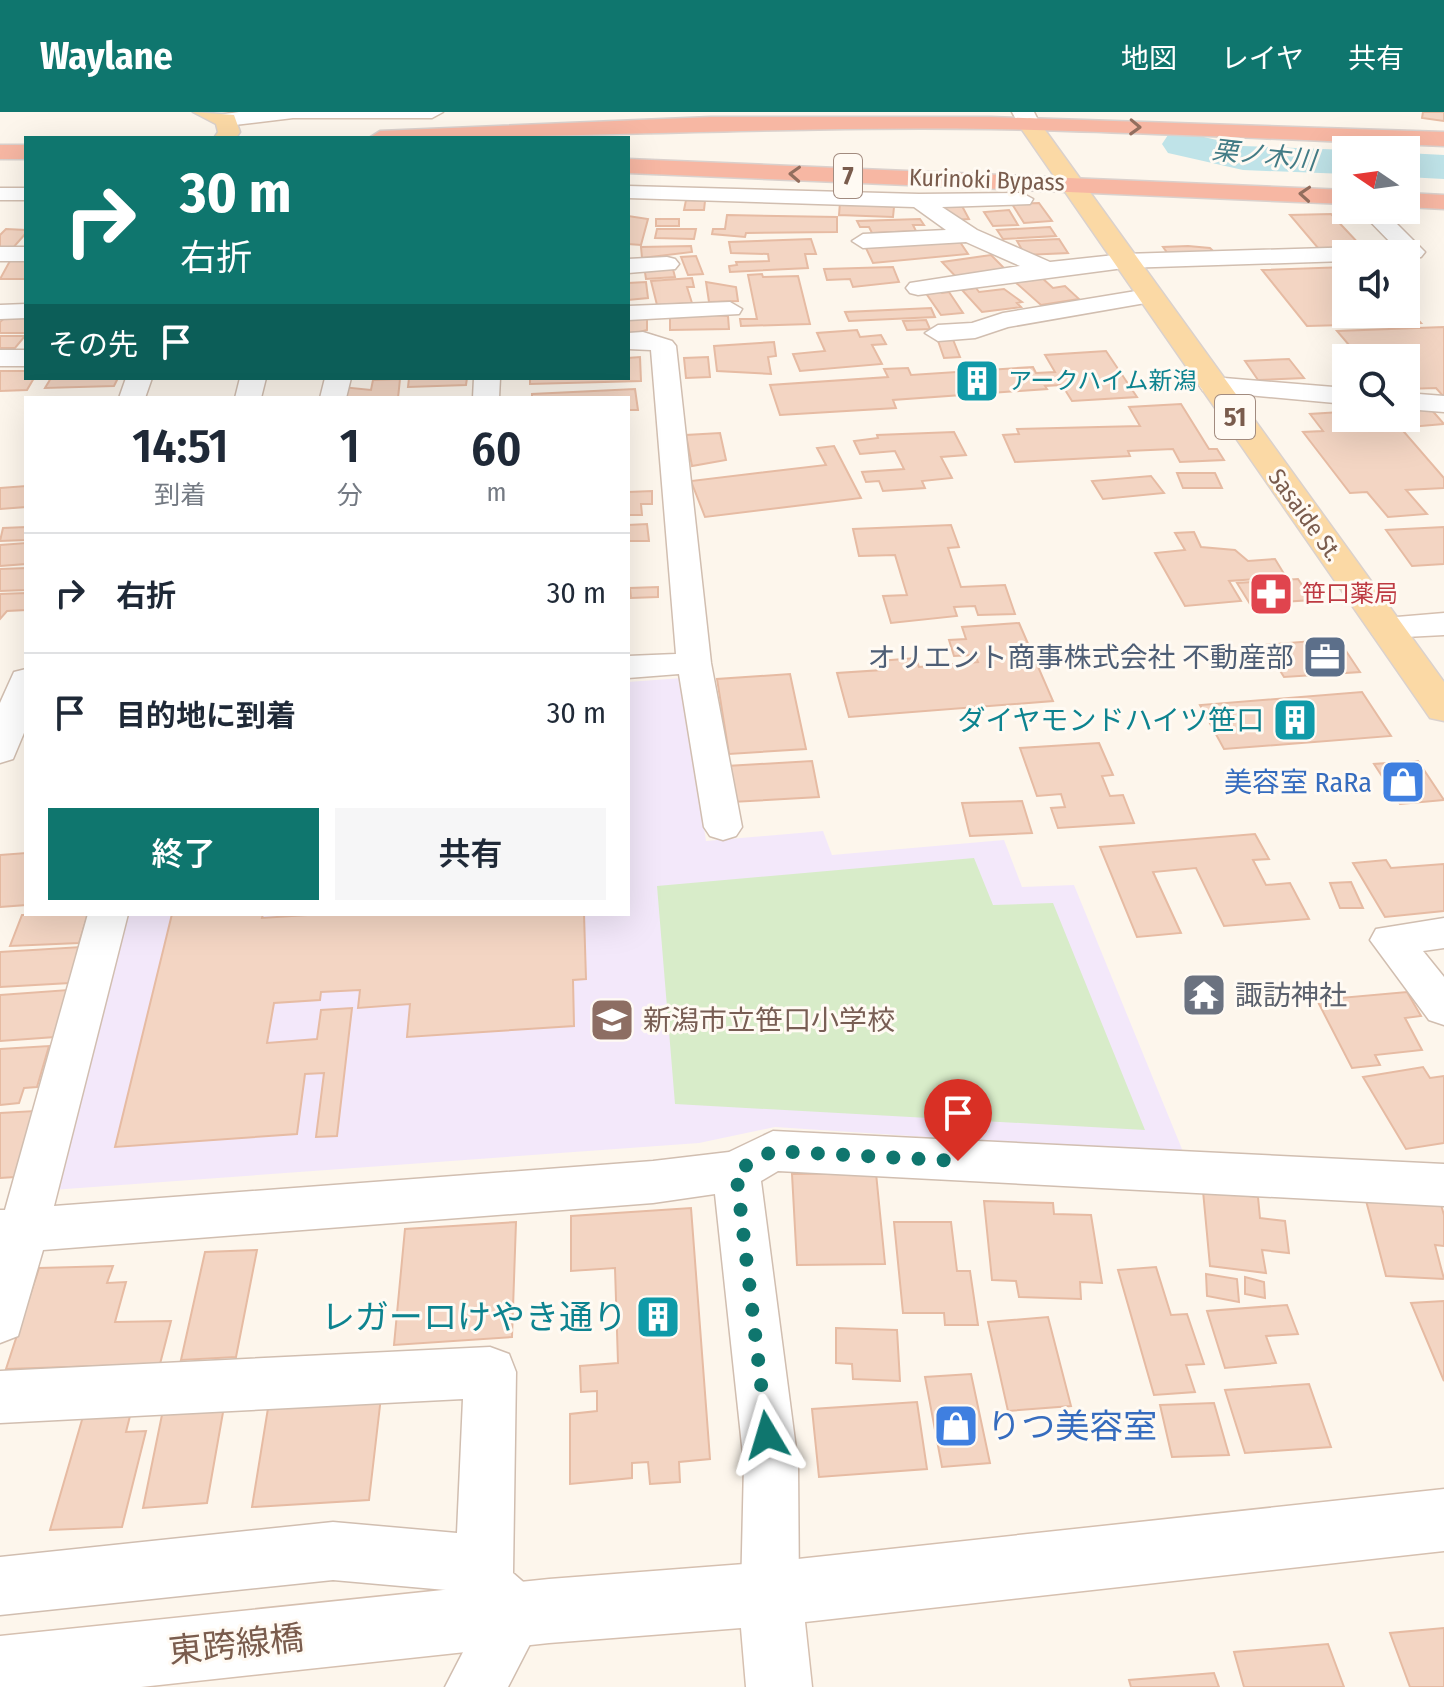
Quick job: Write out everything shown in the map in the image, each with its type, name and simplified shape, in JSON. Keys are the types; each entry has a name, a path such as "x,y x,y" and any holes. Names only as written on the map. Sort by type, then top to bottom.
{"highway":[{"name":"Kurinoki Bypass","path":"424,136 711,123 1026,118 1444,139"},
{"path":"0,152 24,152"},
{"name":"Kurinoki Bypass","path":"630,166 906,193 1069,183 1332,196"},
{"path":"0,168 24,167"},
{"path":"1420,201 1444,202"}],"main road":[{"path":"204,112 225,129"},
{"name":"Sasaide St.","path":"1026,118 1148,296 1444,709"}],"street":[{"path":"225,129 293,112 432,112"},
{"path":"630,192 906,193 1022,199"},
{"path":"906,193 969,235 1056,276"},
{"path":"0,194 24,194"},
{"path":"918,288 1056,276 1124,261 1413,252 1384,224"},
{"path":"863,241 969,235"},
{"path":"0,254 24,254"},
{"path":"630,266 667,264"},
{"path":"938,333 975,330 1003,320 1148,296"},
{"path":"630,313 730,309"},
{"path":"0,312 24,311"},
{"path":"630,341 643,340 663,346 694,663 723,827"},
{"path":"0,358 24,358"},
{"path":"1212,385 1332,395"},
{"path":"1420,402 1444,404"},
{"path":"1386,627 1444,624"},
{"path":"630,667 694,663"},
{"path":"0,751 17,700"},
{"path":"0,1319 13,1231 107,916"},
{"path":"1444,933 1391,940 1444,1008"},
{"path":"13,1231 653,1182 736,1171 773,1151 1444,1185"},
{"path":"736,1171 771,1464 770,1594 779,1687"},
{"path":"0,1397 490,1372 491,1608 475,1687"},
{"name":"東跨線橋","path":"0,1669 491,1608 770,1594 1444,1520"},
{"path":"0,1586 333,1551 458,1562 491,1608"}],"shaded area":[{"name":"新潟市立笹口小学校","path":"682,678 706,841 823,831 832,855 1004,840 1022,887 1074,885 1184,1154 775,1127 699,1143 52,1190 121,916 630,916 630,682"}],"green space":[{"path":"974,858 993,905 1053,903 1145,1130 675,1104 657,886"}],"building":[{"path":"1423,112 1444,112 1444,121 1422,118"},
{"path":"686,200 705,201 704,210 684,210"},
{"path":"840,202 894,207 893,217 839,215"},
{"path":"1039,203 1052,221 1024,223 1012,204"},
{"path":"962,206 969,219 953,220 941,207"},
{"path":"1009,210 1018,225 993,226 984,212"},
{"path":"1331,214 1332,224 1340,224 1355,240 1332,240 1332,248 1318,248 1290,215"},
{"path":"727,215 837,217 837,232 746,233 745,237 712,234 713,229 725,229"},
{"path":"630,216 648,219 641,245 630,244"},
{"path":"656,219 679,219 679,226 656,226"},
{"path":"920,219 924,225 913,225 916,231 872,233 869,227 860,227 857,221"},
{"path":"1050,227 1056,236 1003,239 997,230"},
{"path":"6,229 24,230 24,235 12,249 0,248 0,235"},
{"path":"657,229 696,229 694,239 655,238"},
{"path":"811,239 816,254 805,254 808,268 730,272 729,266 737,265 736,262 769,261 768,254 731,253 729,242"},
{"path":"958,239 968,254 873,263 866,248"},
{"path":"1059,239 1068,253 1025,255 1017,241"},
{"path":"691,246 692,252 642,258 641,247"},
{"path":"1163,247 1210,248 1217,255 1171,258"},
{"path":"991,255 1007,271 957,278 942,262"},
{"path":"696,256 703,274 688,275 681,257"},
{"path":"11,259 24,259 24,279 0,279"},
{"path":"672,265 675,277 646,279 644,266"},
{"path":"893,267 899,282 853,287 850,279 827,280 824,269"},
{"path":"1332,268 1332,325 1307,326 1262,270"},
{"path":"762,274 763,277 798,276 810,324 741,326 740,319 757,319 748,275"},
{"path":"1041,277 1053,288 1065,286 1079,299 1041,305 1014,281"},
{"path":"692,278 694,287 687,287 692,303 657,305 651,281"},
{"path":"646,282 648,298 630,300 630,283"},
{"path":"706,282 736,287 738,301 709,302"},
{"path":"938,287 942,293 949,292 963,313 941,315 923,289"},
{"path":"976,288 979,292 1004,289 1022,302 1017,303 1021,307 982,312 962,290"},
{"path":"931,308 935,317 849,321 845,312"},
{"path":"682,313 728,316 729,329 670,330 670,318 682,317"},
{"path":"8,315 24,315 24,333 0,333 0,322"},
{"path":"630,315 647,315 647,330 630,334"},
{"path":"926,320 930,329 907,330 903,321"},
{"path":"1444,327 1444,397 1436,388 1420,389 1420,344 1348,344 1337,331 1420,328"},
{"path":"857,330 860,337 881,335 886,344 872,345 882,364 800,371 793,354 825,351 817,333"},
{"path":"0,336 24,336 15,348 0,348"},
{"path":"952,337 960,357 944,358 937,338"},
{"path":"774,342 776,356 768,357 771,374 717,371 714,346"},
{"name":"アークハイム新潟","path":"1106,351 1137,397 1072,401 1062,385 1045,386 1047,389 893,400 896,408 780,415 770,385 888,377 884,369 908,368 911,375 1033,367 1036,373 1055,372 1045,355"},
{"path":"640,357 641,381 530,384 530,380 630,380 630,358"},
{"path":"708,357 710,377 686,378 684,358"},
{"path":"1289,359 1304,378 1258,380 1245,361"},
{"path":"0,371 24,371 24,380 33,380 27,390 0,391"},
{"path":"50,380 117,380 114,386 45,388"},
{"path":"373,380 400,380 398,396 340,396 342,387 371,390"},
{"path":"409,380 467,380 466,385 408,387"},
{"path":"635,389 638,410 630,410 630,396 532,394"},
{"path":"1181,404 1209,449 1217,449 1224,460 1180,462 1173,449 1128,451 1130,456 1015,462 1003,435 1019,434 1017,429 1140,426 1129,407"},
{"path":"1430,408 1444,424 1420,426 1420,409"},
{"path":"1332,413 1332,432 1404,432 1444,478 1444,488 1406,490 1427,514 1388,517 1367,492 1350,493 1303,432 1323,431 1310,414"},
{"path":"954,432 966,455 941,457 952,478 922,481 925,488 883,491 879,481 866,482 862,472 904,469 895,451 860,454 854,441 878,438 877,435"},
{"path":"720,433 726,460 692,466 686,435"},
{"path":"834,446 861,498 705,517 691,481 826,465 817,448"},
{"path":"1177,473 1215,473 1222,488 1183,488"},
{"path":"1151,476 1164,493 1103,499 1092,481"},
{"path":"24,486 24,507 0,509 0,488"},
{"path":"652,491 652,504 641,504 642,515 630,515 630,492"},
{"path":"647,524 649,541 630,541 630,525"},
{"path":"951,525 959,547 948,548 961,587 1005,585 1015,614 978,615 975,606 954,607 957,616 891,623 883,596 907,595 895,555 859,556 853,529"},
{"path":"24,527 24,540 0,541 3,528"},
{"path":"1444,527 1444,564 1412,566 1386,530"},
{"path":"1194,532 1201,547 1235,550 1248,561 1275,559 1286,577 1229,581 1241,601 1185,606 1155,553 1185,550 1175,533"},
{"path":"24,543 24,564 0,566 0,545"},
{"path":"24,568 24,590 0,591 0,569"},
{"path":"1298,579 1312,600 1250,604 1237,583"},
{"path":"658,587 658,597 631,598 630,588"},
{"path":"24,593 24,610 7,611 0,619 0,594"},
{"path":"1019,623 1053,701 849,717 837,673 882,670 879,661 916,658 919,667 978,662 975,655 954,656 949,640 966,639 962,627"},
{"path":"1338,639 1360,672 1284,677 1264,645"},
{"path":"790,674 806,749 729,754 717,679"},
{"name":"ダイヤモンドハイツ笹口","path":"1362,692 1391,736 1224,749 1200,705"},
{"path":"1099,743 1113,775 1102,776 1110,796 1123,795 1134,823 1058,828 1051,808 1065,807 1061,794 1037,796 1020,748"},
{"path":"812,761 819,797 732,802 727,766"},
{"path":"1418,761 1444,800 1400,804 1374,764"},
{"path":"1022,801 1032,833 970,836 962,803"},
{"path":"1255,834 1269,859 1253,860 1266,885 1290,883 1309,919 1224,926 1196,868 1153,872 1181,933 1137,937 1100,847"},
{"path":"24,853 24,905 0,907 0,855"},
{"path":"1386,860 1391,868 1444,864 1444,911 1385,917 1353,863"},
{"path":"1351,882 1363,908 1340,908 1330,883"},
{"path":"22,915 87,916 79,943 10,946"},
{"path":"172,916 584,916 586,979 573,980 574,1026 407,1037 410,1004 358,1008 360,990 321,992 320,1000 274,1003 267,1043 317,1039 321,1010 352,1008 337,1136 316,1137 324,1073 305,1074 297,1134 115,1147"},
{"path":"81,947 70,983 0,987 0,952"},
{"path":"68,990 55,1037 0,1041 0,995"},
{"path":"1407,992 1421,1016 1405,1018 1422,1050 1375,1055 1380,1065 1352,1068 1317,1000"},
{"path":"49,1046 37,1087 24,1088 19,1103 0,1105 0,1049"},
{"path":"1423,1067 1430,1078 1444,1076 1444,1143 1406,1149 1363,1077"},
{"path":"35,1111 15,1177 0,1178 0,1113"},
{"path":"876,1173 885,1264 797,1265 792,1174"},
{"path":"1203,1191 1258,1197 1260,1218 1285,1221 1289,1253 1262,1250 1266,1273 1210,1266"},
{"path":"1364,1193 1439,1198 1444,1215 1444,1246 1435,1245 1444,1279 1386,1276"},
{"path":"984,1201 1053,1203 1054,1214 1091,1215 1102,1283 1080,1282 1081,1299 1019,1297 1016,1281 992,1280"},
{"name":"レガーロけやき通り","path":"691,1208 710,1459 679,1462 680,1482 650,1484 648,1462 632,1463 632,1478 570,1484 570,1414 597,1411 597,1391 581,1392 580,1366 618,1363 615,1268 571,1271 571,1216"},
{"path":"516,1222 512,1337 394,1345 405,1229"},
{"path":"894,1222 951,1222 957,1271 970,1271 978,1325 945,1325 944,1313 903,1313"},
{"path":"257,1250 236,1357 181,1360 205,1252"},
{"path":"113,1266 107,1283 126,1282 115,1322 171,1321 160,1364 6,1369 39,1268"},
{"path":"1156,1267 1171,1315 1187,1314 1204,1364 1186,1365 1195,1392 1154,1395 1118,1270"},
{"path":"1206,1274 1237,1279 1239,1302 1207,1296"},
{"path":"1245,1277 1264,1282 1265,1298 1245,1294"},
{"path":"1444,1301 1444,1381 1411,1303"},
{"path":"1287,1305 1298,1334 1266,1336 1276,1363 1225,1368 1207,1311"},
{"path":"1048,1317 1071,1406 1008,1411 988,1322"},
{"path":"836,1328 897,1330 900,1381 853,1379 852,1364 836,1363"},
{"path":"971,1374 990,1463 942,1467 925,1377"},
{"path":"1309,1384 1331,1447 1245,1453 1225,1390"},
{"path":"381,1397 369,1500 252,1507 269,1402"},
{"path":"225,1401 207,1503 143,1508 164,1405"},
{"path":"917,1402 927,1469 819,1477 812,1409"},
{"path":"1214,1403 1229,1455 1172,1457 1160,1405"},
{"path":"131,1412 126,1432 146,1431 122,1527 50,1530 84,1413"},
{"path":"1444,1628 1444,1687 1410,1687 1390,1633"},
{"path":"1328,1644 1344,1687 1244,1687 1234,1652"},
{"path":"1214,1673 1219,1687 1131,1687 1129,1680"},
{"path":"1214,1673 1219,1687 1131,1687 1129,1680"}],"waterway":[{"name":"栗ノ木川","path":"1182,144 1243,158 1332,161"},
{"name":"栗ノ木川","path":"1420,166 1444,167"}],"place":[{"name":"アークハイム新潟","path":"977,381"},
{"name":"笹口薬局","path":"1271,594"},
{"name":"オリエント商事株式会社 不動産部","path":"1325,657"},
{"name":"ダイヤモンドハイツ笹口","path":"1295,720"},
{"name":"美容室 RaRa","path":"1403,782"},
{"name":"諏訪神社","path":"1204,995"},
{"name":"新潟市立笹口小学校","path":"612,1020"},
{"name":"レガーロけやき通り","path":"658,1317"},
{"name":"りつ美容室","path":"956,1426"}],"route":[{"path":"767,1435 736,1171 773,1151 958,1161"}]}
